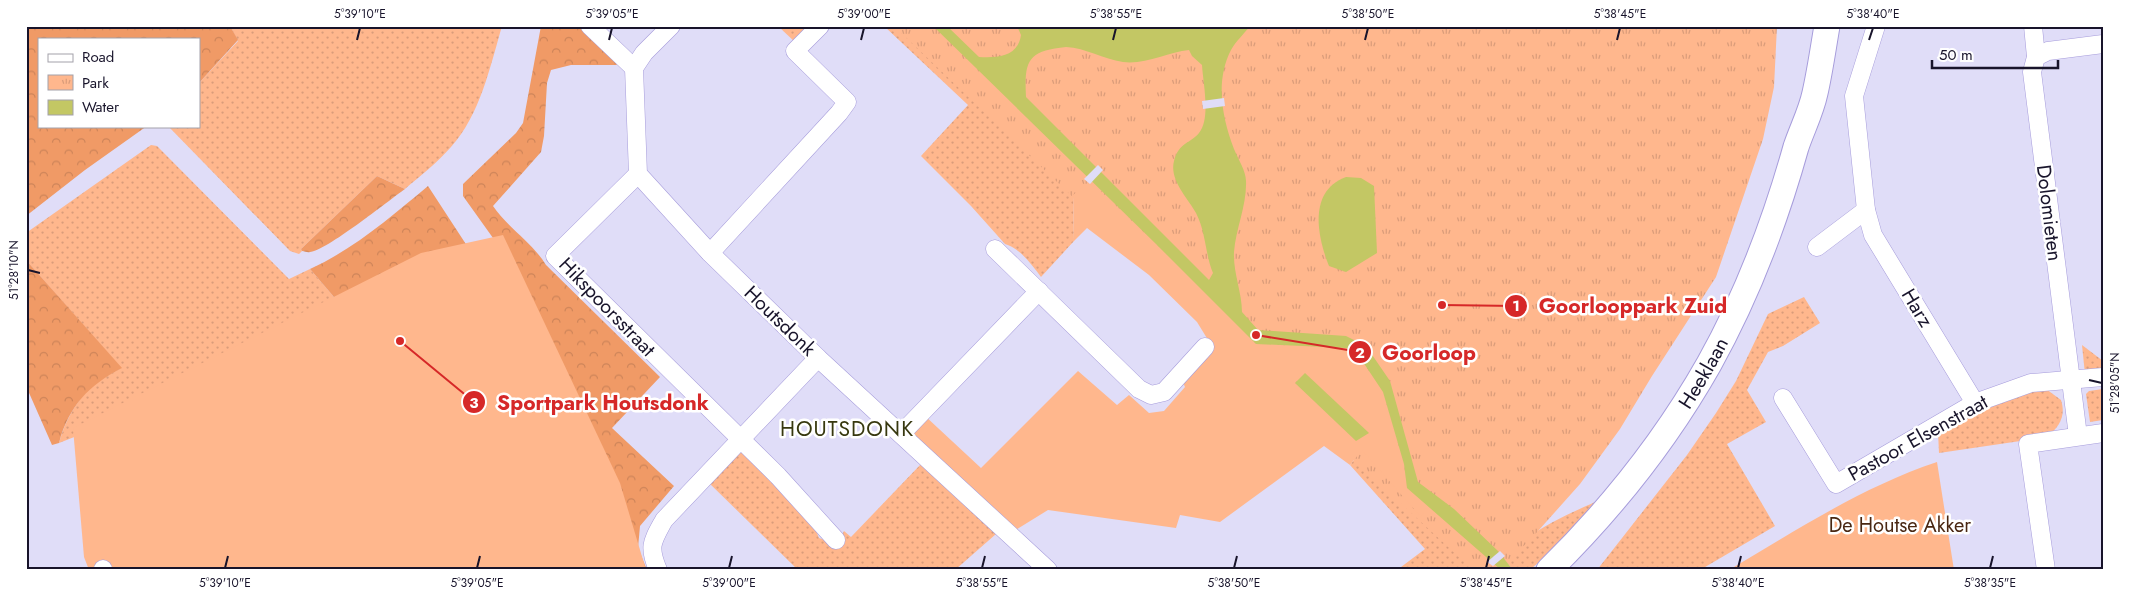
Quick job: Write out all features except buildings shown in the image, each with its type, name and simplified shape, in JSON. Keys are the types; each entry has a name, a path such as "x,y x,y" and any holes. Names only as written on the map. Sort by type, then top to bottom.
{"main road":[{"name":"Heeklaan","path":"1798,141 1810,26"},
{"name":"Heeklaan","path":"1549,570 1581,538 1635,474 1681,410 1710,364 1747,288 1782,197 1798,141 1815,95 1826,26"}],"street":[{"path":"590,26 634,68"},
{"path":"638,174 634,68 644,53 671,26"},
{"path":"710,253 839,113 846,102 795,51 820,26"},
{"name":"Harz","path":"1876,26 1854,96 1866,210 1872,234 1975,402"},
{"name":"Dolomieten","path":"2032,26 2036,57 2032,72 2078,436"},
{"path":"2036,57 2048,51 2103,44"},
{"name":"Houtsdonk","path":"638,174 710,253 818,358 1048,570"},
{"name":"Hikspoorsstraat","path":"638,174 555,256 740,440"},
{"path":"1817,247 1866,210"},
{"path":"996,249 1139,389 1151,395 1164,392 1204,347"},
{"path":"901,434 1039,291"},
{"path":"658,570 651,555 653,541 664,520 818,358"},
{"name":"Pastoor Elsenstraat","path":"1783,398 1836,484 1975,402 2031,383 2070,378 2103,377"},
{"path":"2046,570 2028,444 2103,433"},
{"path":"740,440 778,476 836,540"}],"green space":[{"path":"26,26 230,26 238,40 200,82 200,38 38,38 38,128 144,128 85,170 26,216"},
{"path":"230,26 502,26 477,105 470,120 451,147 405,189 377,176 301,249 302,251 299,254 290,251 170,128 200,128 200,82 238,41"},
{"path":"541,26 584,26 612,56 617,65 571,65 551,70 547,83 544,136 541,152 493,206 534,249 546,265 660,377 612,428 674,486 640,526 638,548 647,570 624,570 498,245 463,196 463,184 516,133 523,123"},
{"path":"778,26 814,26 797,44"},
{"path":"884,26 933,26 1073,195 1074,241 1041,277 1016,249 1005,244 971,206 921,156 968,105"},
{"path":"894,26 1777,26 1774,87 1763,139 1716,277 1620,429 1580,484 1530,540 1499,570 1473,570 1170,290"},
{"path":"151,145 157,146 289,279 310,269 334,297 334,300 87,432 59,443 70,415 88,390 104,377 121,368 26,260 26,233"},
{"path":"377,176 405,189 357,225 329,243 310,252 302,251 301,249"},
{"path":"1090,181 1256,344 1346,348 1357,353 1383,392 1404,464 1407,488 1428,505 1421,517 1362,450 1350,465 1324,446 1220,522 1180,515 1176,528 1048,510 1014,531 909,430 924,415 981,468 1078,371 1117,405 1129,395 1149,413 1164,411 1185,387 1182,380 1213,348 1197,322 1149,275 1087,228 1074,241 1073,195","holes":["1305,373 1369,433 1295,383"]},
{"path":"428,186 473,255 334,300 334,297 310,269 357,242"},
{"path":"503,235 620,483 646,570 89,570 84,557 73,428 421,253"},
{"path":"26,260 122,368 90,389 68,418 59,443 52,445 26,386"},
{"path":"1804,297 1820,323 1783,346 1768,352 1747,390 1766,422 1727,444 1775,526 1700,570 1597,570 1687,455 1716,413 1736,381 1768,314"},
{"path":"2082,345 2103,361 2103,371 2085,374"},
{"path":"2046,389 2061,400 2063,411 2058,425 2047,437 1939,453 1938,432 1983,404"},
{"path":"2103,389 2103,420 2090,422 2086,394 2089,391"},
{"path":"739,449 810,516 819,538 834,543 840,539 844,531 851,537 922,463 996,534 955,570 798,570 707,481"},
{"path":"1362,450 1476,570 1397,570 1425,549 1350,465"},
{"name":"De Houtse Akker","path":"1937,462 1954,570 1729,570 1830,510 1882,484"},
{"path":"1606,497 1565,540 1532,568 1534,570 1513,570 1503,558 1539,530"}],"water":[{"path":"933,26 947,26 979,57 986,57 1006,55 1016,48 1021,35 1017,26 1250,26 1231,50 1223,74 1222,87 1226,125 1246,177 1245,199 1234,252 1242,312 1258,330 1346,336 1366,346 1390,381 1418,482 1454,509 1498,551 1513,570 1501,570 1407,488 1404,464 1383,392 1357,353 1346,348 1256,344","holes":["1066,47 1123,62 1140,62 1189,50 1192,56 1202,65 1205,90 1205,119 1203,127 1196,137 1179,150 1173,168 1177,182 1196,213 1202,228 1213,273 1209,280 1026,97 1026,74 1031,60 1043,51"]},
{"path":"1346,177 1361,178 1374,186 1377,253 1346,272 1329,266 1321,241 1319,216 1321,203 1326,193 1334,184"},
{"path":"1305,373 1369,433 1356,441 1295,383"}],"pier":[{"path":"1224,98 1225,106 1203,109 1202,101"},
{"path":"1098,165 1103,170 1090,184 1084,179"},
{"path":"1500,551 1505,556 1493,566 1487,562"}],"place":[{"name":"Goorlooppark Zuid","path":"1442,305"},
{"name":"Goorloop","path":"1256,335"},
{"name":"Sportpark Houtsdonk","path":"400,341"}],"district":[{"name":"HOUTSDONK","path":"847,429"}]}
